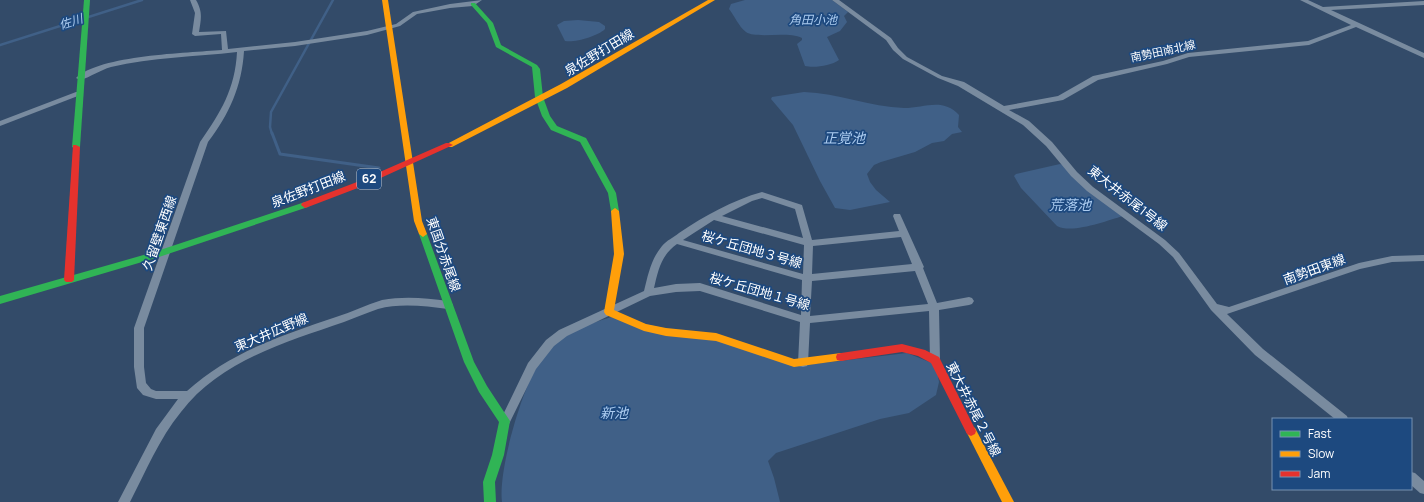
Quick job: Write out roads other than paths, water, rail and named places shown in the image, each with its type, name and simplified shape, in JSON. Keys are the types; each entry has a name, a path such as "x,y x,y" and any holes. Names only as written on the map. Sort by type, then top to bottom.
{"street":[{"path":"69,280 80,78 84,19 87,0"},
{"path":"194,0 199,8 200,20 195,34 224,32 225,50"},
{"name":"東国分赤尾線","path":"385,0 418,221 469,362 483,389 505,421"},
{"name":"泉佐野打田線","path":"0,300 167,251 299,207 410,163 540,101 712,0"},
{"name":"東大井赤尾1号線","path":"835,0 889,39 895,49 905,58 940,77 961,84 1026,124 1043,138 1074,174 1090,189 1162,242 1176,255 1214,307 1259,352 1342,418"},
{"path":"1303,0 1424,56"},
{"path":"80,78 96,69 110,65 154,57 182,56 225,50 328,40 390,28 415,13 476,2 490,22 498,46 535,66 537,69 540,101 546,116 554,128 583,140 612,193 619,254 610,298 609,312"},
{"path":"1323,9 1424,3"},
{"name":"南勢田南北線","path":"1002,109 1060,98 1096,78 1165,63 1188,55 1308,43 1356,25"},
{"name":"久留壁東西線","path":"188,395 156,395 147,392 141,386 139,367 139,328 204,142 218,125 225,112 239,77 241,49"},
{"path":"0,124 79,94"},
{"path":"648,293 656,262 666,247 674,240 712,217 762,196 799,207 809,243 806,278 806,320 803,364"},
{"path":"897,216 934,307 935,360"},
{"path":"712,217 809,243 904,234"},
{"name":"桜ケ丘団地３号線","path":"674,240 806,278 919,267"},
{"name":"南勢田東線","path":"1214,307 1230,311 1283,294 1302,284 1372,263 1392,259 1424,258"},
{"name":"桜ケ丘団地１号線","path":"505,421 532,366 550,343 563,333 648,293 676,288 700,287 806,320 934,307 969,301"},
{"name":"東大井広野線","path":"124,502 166,421 188,395 209,378 247,355 293,336 386,303 422,301 448,305"},
{"name":"東大井赤尾２号線","path":"609,312 644,327 666,332 716,336 794,363 803,364 902,348 920,353 935,360 1008,502"},
{"path":"490,502 489,482 498,455 505,421"},
{"path":"1412,478 1424,489"}],"water":[{"name":"角田小池","path":"745,0 832,0 848,12 844,16 847,22 840,31 827,37 839,60 832,64 822,66 805,66 797,44 802,40 802,38 788,35 757,35 746,32 729,9 731,4"},
{"path":"578,20 599,22 605,26 605,29 602,32 586,38 574,41 565,41 557,25 564,21"},
{"name":"正覚池","path":"804,92 829,95 891,107 911,108 933,105 946,106 959,115 958,127 962,132 952,134 944,141 932,143 915,152 874,165 867,174 870,182 876,190 890,202 850,210 835,208 793,125 771,99 772,97"},
{"name":"荒落池","path":"1060,164 1065,166 1123,216 1080,228 1071,229 1057,226 1021,188 1014,176 1016,174"},
{"name":"新池","path":"611,317 716,339 797,366 907,353 932,363 937,370 939,382 936,395 909,413 880,419 776,453 768,461 780,502 502,502 503,473 511,435 529,382 537,366 547,352 561,338 582,327"}],"waterway":[{"name":"佐川","path":"0,45 142,0"},
{"path":"272,134 270,127 271,112 333,0"},
{"path":"272,133 280,154 379,168"}]}
